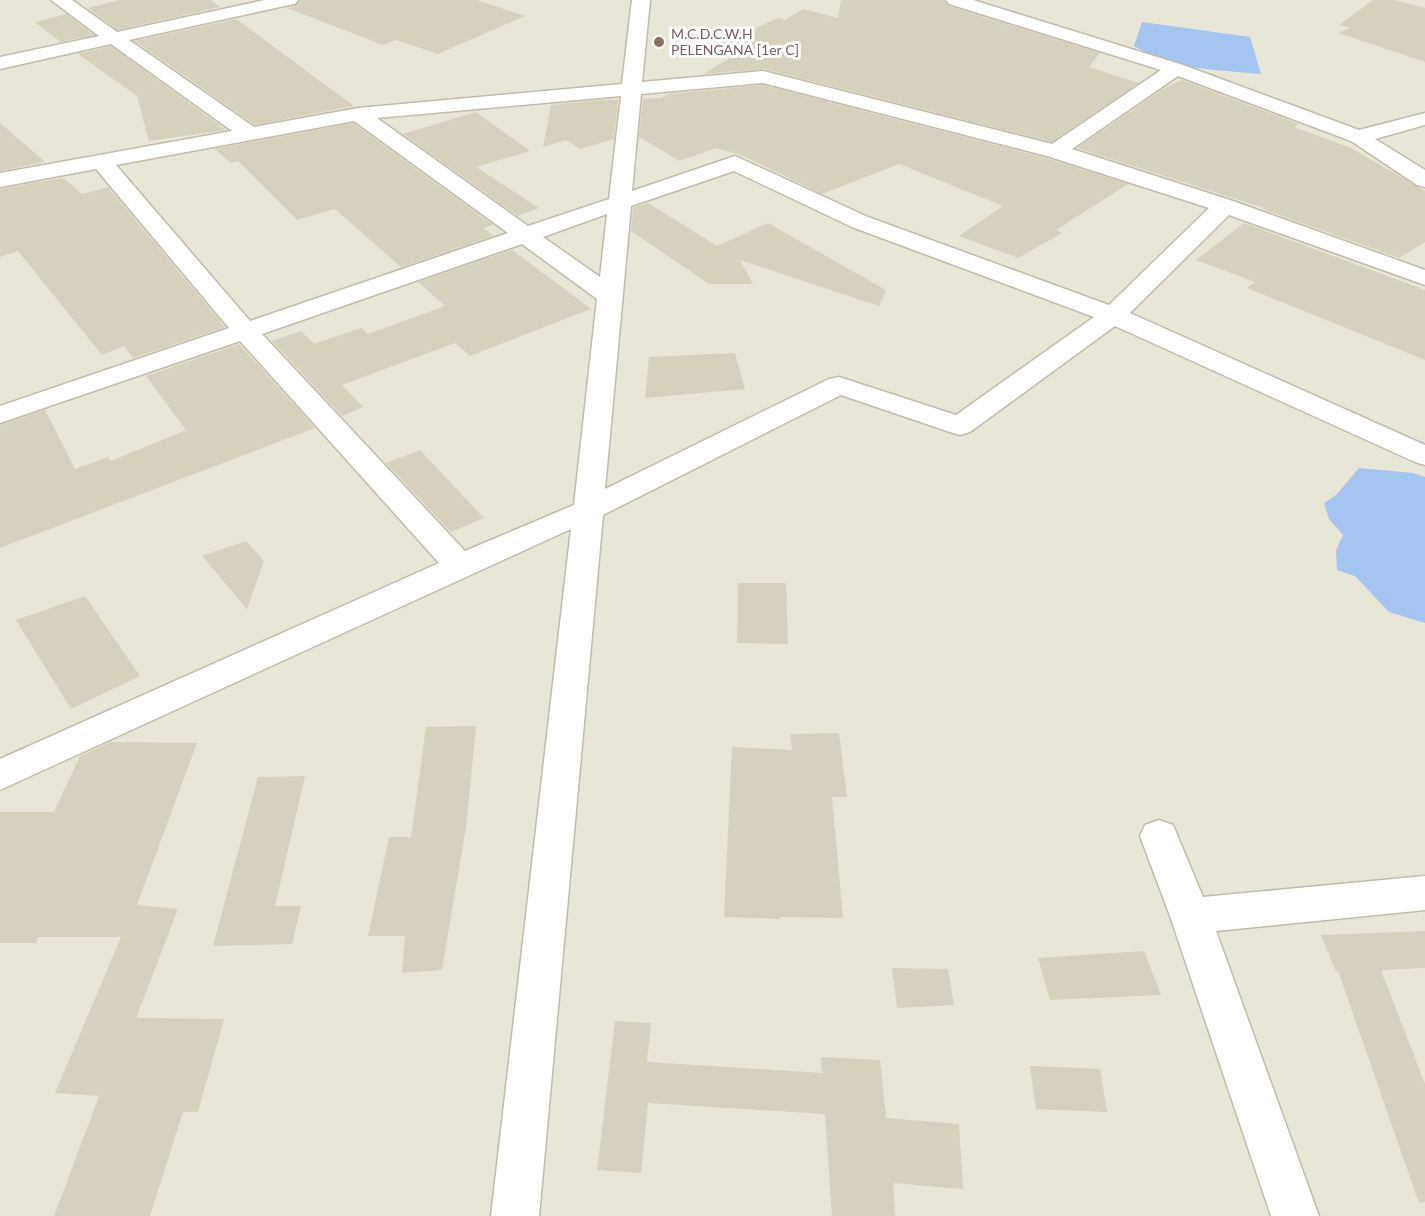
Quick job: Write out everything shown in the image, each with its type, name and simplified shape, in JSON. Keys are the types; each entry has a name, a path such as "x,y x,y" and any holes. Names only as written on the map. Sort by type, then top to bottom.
{"street":[{"path":"60,0 250,134"},
{"path":"0,63 289,0"},
{"path":"515,1216 641,0"},
{"path":"955,0 1176,69 1358,137 1425,180"},
{"path":"1055,151 1176,69"},
{"path":"0,180 358,114 763,77 1055,151 1225,206 1425,278"},
{"path":"358,114 610,296"},
{"path":"1358,137 1425,119"},
{"path":"101,161 245,331 460,566"},
{"path":"0,415 621,200 735,163 860,222 1113,315 1425,456"},
{"path":"0,775 588,510 839,385 960,426 1113,315 1225,206"},
{"path":"1158,836 1190,916 1295,1216"},
{"path":"1190,916 1425,893"}],"shaded area":[{"path":"0,0 1425,0 1425,1216 0,1216"}],"water":[{"path":"1142,22 1250,37 1261,74 1169,64 1134,46"},
{"path":"1359,468 1413,473 1425,477 1425,623 1389,612 1355,576 1337,570 1336,550 1343,535 1329,519 1324,503 1336,495"}],"building":[{"path":"120,0 210,0 220,7 117,30 88,8"},
{"path":"300,0 477,0 525,16 438,54 396,40 383,45 287,8 295,6"},
{"path":"841,0 944,0 948,6 1100,53 1089,67 1139,83 1052,142 764,69 703,74 742,51 719,44 778,18 785,20 803,9 838,18"},
{"path":"1373,0 1394,0 1425,8 1425,62 1338,33 1350,28 1339,25"},
{"path":"66,14 94,35 61,42 35,22"},
{"path":"236,19 354,106 255,125 135,41"},
{"path":"111,46 226,130 149,141 137,96 78,54"},
{"path":"1182,80 1299,124 1294,127 1351,148 1425,191 1425,242 1399,258 1264,208 1077,148 1166,87"},
{"path":"763,85 1046,158 1128,184 1056,230 1062,233 1018,258 959,236 1003,206 899,164 822,194 741,155 716,148 680,161 639,137 643,99 661,98 669,94"},
{"path":"618,100 614,139 580,149 566,140 543,147 551,105"},
{"path":"476,112 530,151 476,167 539,208 518,216 403,134"},
{"path":"0,123 45,162 0,171"},
{"path":"353,123 493,225 483,228 493,236 401,267 335,209 297,220 238,161 231,163 214,149"},
{"path":"63,178 82,194 108,187 225,327 133,358 124,346 102,355 18,251 0,257 0,189"},
{"path":"648,203 717,246 768,223 886,290 879,306 740,260 753,284 709,284 631,231 633,208"},
{"path":"1244,223 1425,290 1425,360 1247,288 1255,282 1196,260"},
{"path":"512,250 591,309 470,356 455,343 342,385 363,407 342,416 272,341 301,331 314,344 361,328 368,334 445,306 418,282"},
{"path":"239,344 315,428 0,548 0,425 45,410 75,469 108,457 111,461 186,430 146,376"},
{"path":"735,353 745,389 645,398 649,357"},
{"path":"420,450 484,518 451,532 386,463"},
{"path":"246,541 264,561 247,609 202,556"},
{"path":"738,583 786,583 788,644 737,643"},
{"path":"85,596 140,676 71,709 16,620"},
{"path":"476,726 466,827 442,970 402,973 405,936 368,936 389,837 411,837 426,727"},
{"path":"839,733 847,797 832,797 843,918 724,917 732,747 792,750 790,734"},
{"path":"111,742 197,743 137,905 178,909 136,1018 224,1019 198,1112 183,1112 150,1216 54,1216 99,1096 55,1093 121,937 38,937 36,943 0,943 0,812 54,812 80,756"},
{"path":"305,776 275,906 301,906 292,944 213,946 258,777"},
{"path":"1425,931 1425,968 1381,970 1425,1084 1425,1202 1419,1203 1338,971 1336,972 1321,935"},
{"path":"1144,951 1161,995 1050,1000 1038,958"},
{"path":"892,968 948,969 954,1005 897,1008"},
{"path":"615,1021 651,1023 647,1062 822,1073 821,1057 880,1060 886,1118 959,1124 963,1189 893,1183 895,1216 832,1216 825,1114 648,1103 641,1173 597,1170"},
{"path":"1030,1066 1100,1069 1107,1112 1036,1109"}],"place":[{"name":"M.C.D.C.W.H PELENGANA [1er C]","path":"659,42"}]}
